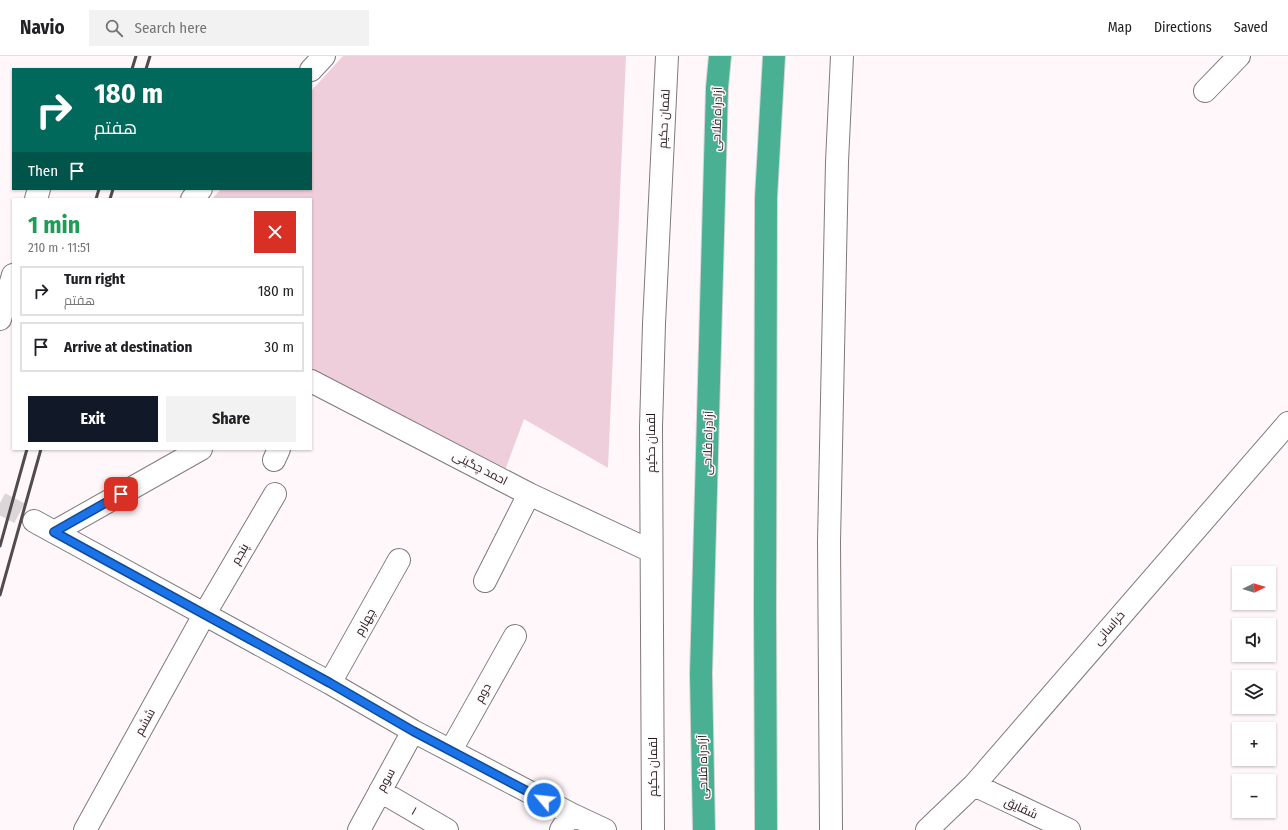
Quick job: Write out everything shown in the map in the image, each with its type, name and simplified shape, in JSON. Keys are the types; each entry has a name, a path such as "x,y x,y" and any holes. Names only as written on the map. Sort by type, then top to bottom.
{"highway":[{"name":"آزادراه فلاحی","path":"704,830 701,674 717,88 720,56"},
{"path":"766,830 764,610 766,206 774,56"}],"street":[{"path":"312,69 324,56"},
{"name":"لقمان حکیم","path":"653,830 651,435 654,324 667,56"},
{"path":"830,830 829,542 837,162 842,56"},
{"path":"1205,91 1239,56"},
{"path":"193,198 200,190"},
{"path":"0,319 12,278"},
{"name":"احمد چگینی","path":"312,383 529,494 651,552"},
{"name":"خراسانی","path":"927,830 974,785 1288,423"},
{"path":"54,532 199,450"},
{"name":"پنجم","path":"204,614 275,494"},
{"path":"485,580 529,494"},
{"path":"34,521 330,683 413,731 451,750 566,822 605,830"},
{"name":"چهارم","path":"330,683 399,560"},
{"name":"ششم","path":"85,830 204,614"},
{"name":"دوم","path":"451,750 515,636"},
{"name":"سوم","path":"359,830 413,731"},
{"name":"شقایق","path":"974,785 1069,830"},
{"name":"۱","path":"380,791 447,830"}],"shaded area":[{"path":"343,56 626,56 608,468 524,419 504,473 312,372 312,198 213,198 220,190 312,190 312,90"}],"tunnel":[{"path":"0,503 34,521"}],"railway":[{"path":"132,68 136,56"},
{"path":"146,68 150,56"},
{"path":"96,198 99,190"},
{"path":"110,198 113,190"},
{"path":"0,546 27,450"},
{"path":"0,595 41,450"}],"route":[{"path":"121,494 54,532 330,683 413,731 544,800"}]}
